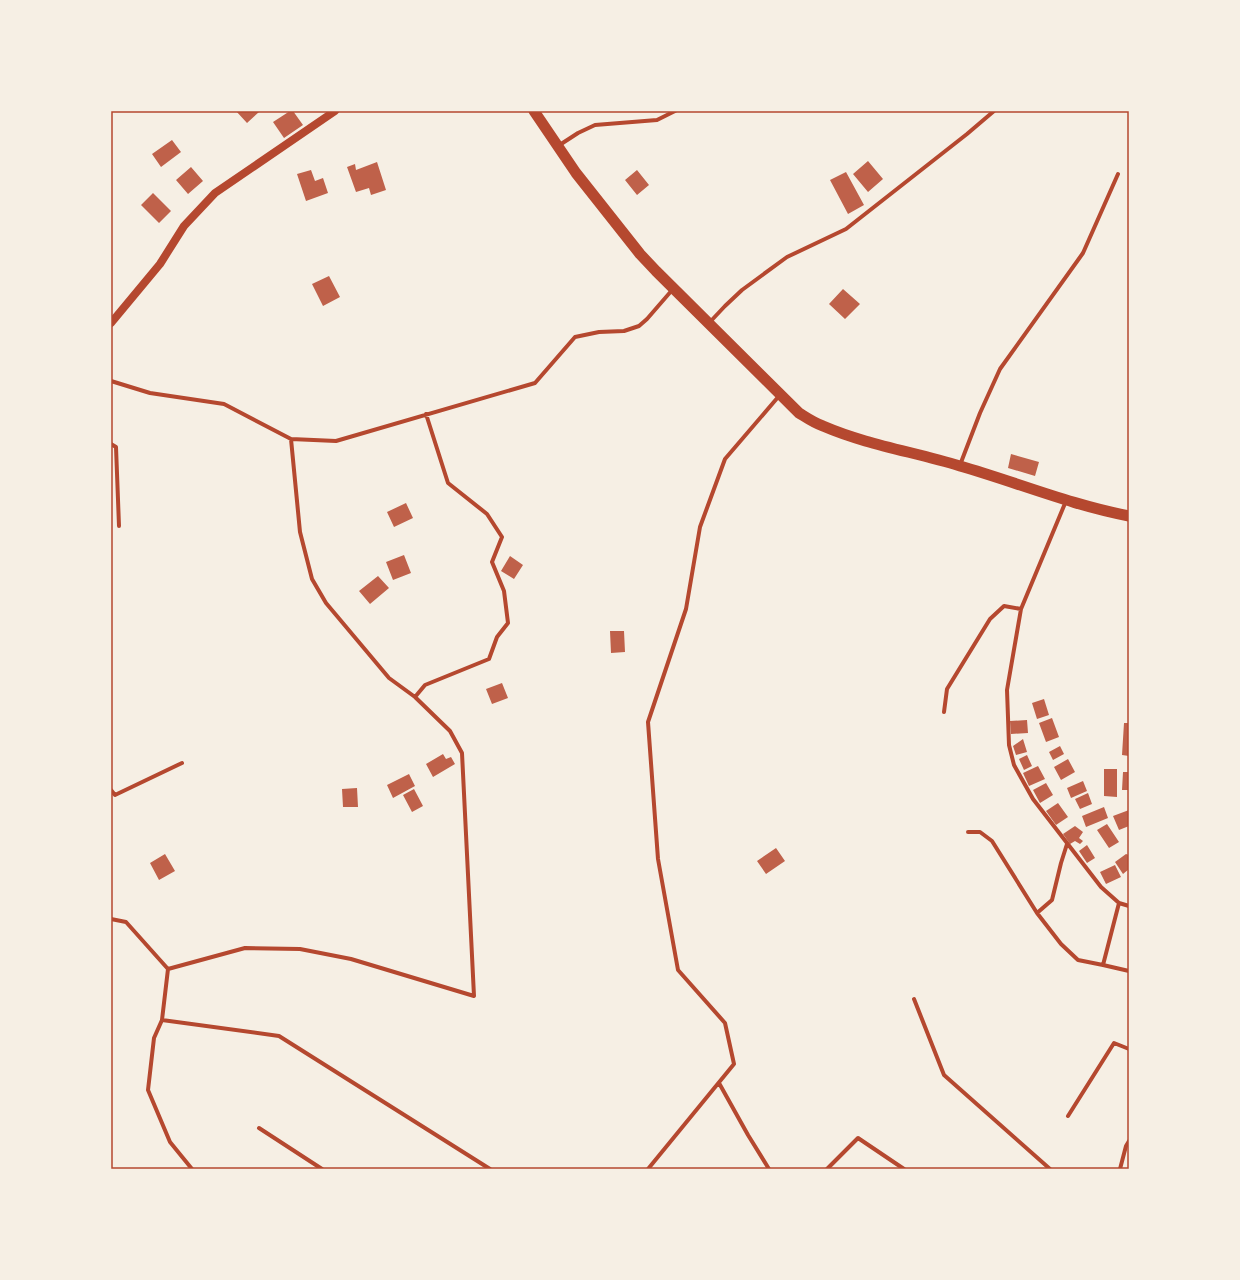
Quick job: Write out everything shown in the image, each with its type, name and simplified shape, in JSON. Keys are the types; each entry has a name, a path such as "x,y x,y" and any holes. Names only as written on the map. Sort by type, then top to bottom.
{"highway":[{"path":"534,111 576,173 640,254 673,289 799,413 821,426 845,435 960,466 1066,499 1129,516"}],"main road":[{"path":"111,323 160,264 184,226 215,193 335,111"}],"street":[{"path":"557,146 595,124 657,120 675,111"},
{"path":"709,323 742,290 787,257 846,230 994,111"},
{"path":"960,466 980,413 1000,369 1083,253 1118,174"},
{"path":"111,381 150,392 224,404 291,439 336,441 535,383 575,337 593,333 624,331 639,326 673,289"},
{"path":"648,1169 734,1064 725,1023 678,970 658,859 648,722 686,609 700,527 725,459 780,395"},
{"path":"415,697 425,685 489,659 497,637 508,623 504,591 492,562 502,537 487,514 448,482 426,414"},
{"path":"168,970 245,948 300,949 351,959 474,996 462,753 450,731 415,697 389,678 326,603 312,579 300,532 291,439"},
{"path":"111,444 116,447 119,526"},
{"path":"1066,499 1021,609 1007,690 1009,745 1014,765 1033,799 1101,888 1119,903 1129,906"},
{"path":"944,712 947,689 990,619 1004,606 1021,609"},
{"path":"111,790 115,795 182,763"},
{"path":"968,832 980,832 992,841 1037,913 1061,944 1078,960 1129,972"},
{"path":"1037,913 1052,900 1067,844"},
{"path":"1103,965 1119,903"},
{"path":"111,919 126,922 168,970 162,1020 154,1038 148,1090 170,1142 192,1169"},
{"path":"914,999 944,1075 1050,1169"},
{"path":"162,1020 279,1036 490,1169"},
{"path":"1068,1116 1114,1043 1129,1050"},
{"path":"719,1083 769,1169"},
{"path":"259,1128 322,1169"},
{"path":"827,1169 858,1138 904,1169"},
{"path":"1120,1169 1126,1146 1129,1141"}],"building":[{"path":"236,111 258,111 259,112 247,123"},
{"path":"290,111 293,111 303,125 284,138 273,122"},
{"path":"172,140 181,152 161,167 152,154"},
{"path":"868,161 883,179 868,192 853,174"},
{"path":"377,162 386,190 371,195 369,188 356,192 347,167 355,164 356,170"},
{"path":"191,167 203,181 188,194 176,180"},
{"path":"311,170 315,181 323,178 328,193 306,201 297,174"},
{"path":"637,170 649,185 637,195 625,180"},
{"path":"846,172 864,205 848,214 830,180"},
{"path":"153,193 171,211 159,223 141,205"},
{"path":"329,276 340,297 323,306 312,284"},
{"path":"843,289 860,304 845,319 829,304"},
{"path":"1011,454 1039,462 1035,476 1008,468"},
{"path":"406,503 413,518 394,527 387,512"},
{"path":"404,555 411,573 393,580 386,562"},
{"path":"510,556 523,565 514,579 501,571"},
{"path":"378,576 389,588 370,604 359,591"},
{"path":"610,631 624,631 625,652 611,653"},
{"path":"502,683 508,698 492,704 486,689"},
{"path":"1044,699 1049,715 1037,719 1032,703"},
{"path":"1052,718 1059,737 1046,742 1039,723"},
{"path":"1027,720 1028,733 1011,734 1010,721"},
{"path":"1124,723 1129,723 1129,756 1122,755"},
{"path":"1023,739 1027,752 1016,755 1013,746"},
{"path":"1060,746 1064,754 1053,760 1049,752"},
{"path":"443,754 446,759 451,757 455,764 433,777 426,764"},
{"path":"1027,755 1032,766 1024,770 1019,759"},
{"path":"1068,759 1075,772 1061,780 1054,767"},
{"path":"1038,766 1045,779 1029,786 1023,773"},
{"path":"1104,769 1117,769 1117,797 1104,796"},
{"path":"1123,772 1129,772 1129,790 1122,790"},
{"path":"409,774 415,786 393,798 387,785"},
{"path":"1083,781 1087,791 1071,798 1067,788"},
{"path":"1046,783 1053,795 1040,803 1033,790"},
{"path":"357,788 358,807 343,807 342,789"},
{"path":"414,789 423,806 412,812 403,795"},
{"path":"1088,793 1092,804 1080,809 1075,799"},
{"path":"1058,803 1068,817 1056,825 1046,811"},
{"path":"1104,807 1108,818 1086,827 1082,816"},
{"path":"1129,810 1129,826 1119,830 1113,816"},
{"path":"1107,824 1119,842 1109,848 1097,830"},
{"path":"1075,826 1083,832 1079,838 1083,841 1080,844 1075,841 1070,844 1063,834"},
{"path":"1087,845 1095,858 1087,863 1079,851"},
{"path":"776,848 785,861 766,874 757,861"},
{"path":"165,854 175,871 159,880 150,863"},
{"path":"1126,854 1129,855 1129,869 1123,874 1115,862"},
{"path":"1115,865 1121,877 1106,884 1100,872"}]}
